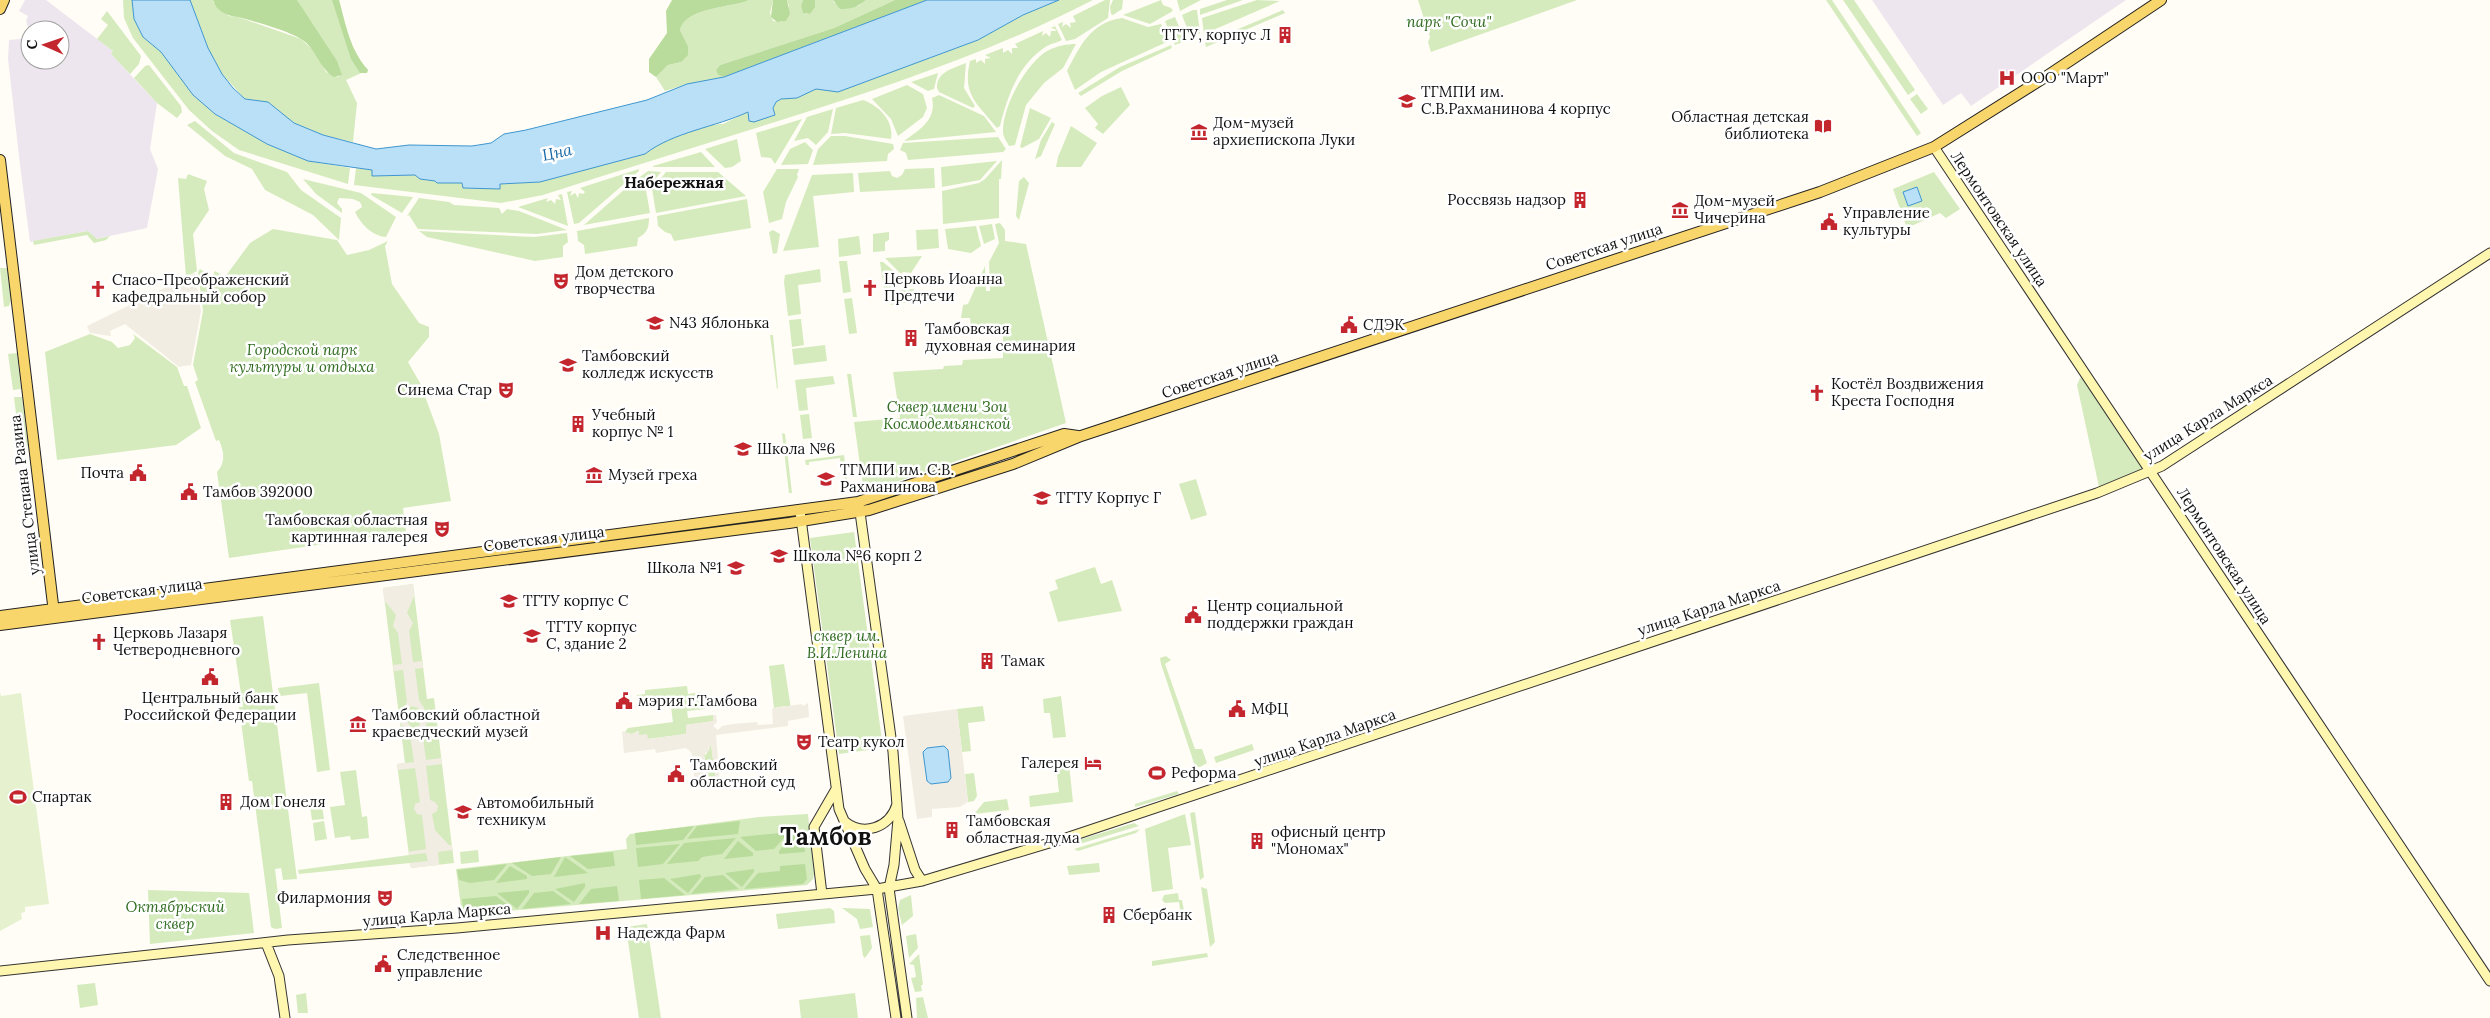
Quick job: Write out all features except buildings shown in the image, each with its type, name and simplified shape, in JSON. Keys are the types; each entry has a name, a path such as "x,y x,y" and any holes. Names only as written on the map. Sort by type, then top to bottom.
{"main road":[{"path":"0,9 4,0"},
{"name":"Советская улица","path":"0,616 54,613 859,507 1064,434 1081,436 1820,192 1934,147 2047,76 2162,0"},
{"name":"Лермонтовская улица","path":"1934,147 2490,981"},
{"name":"улица Степана Разина","path":"0,160 54,613"},
{"name":"улица Карла Маркса","path":"0,971 266,943 889,888 922,881 1066,838 1262,774 1639,645 2087,497 2151,471 2490,252"},
{"path":"859,507 893,752 898,819 894,865 889,888 906,1018"},
{"path":"801,516 836,789 842,819 867,874 877,889 896,1018"},
{"name":"Советская улица","path":"0,625 54,613"},
{"path":"822,894 814,827 836,789"},
{"path":"842,819 861,829 875,828 892,816 897,802"},
{"path":"898,819 915,870 922,881"},
{"path":"266,943 279,976 285,1018"}],"shaded area":[{"path":"25,0 46,0 113,51 111,54 157,103 150,149 158,169 147,228 96,239 88,231 30,242 8,59 9,40 20,39 20,70 70,70 70,20 26,20 28,16 19,11"},
{"path":"1872,0 2126,0 1971,106 1961,93 1943,105"},
{"path":"195,273 201,311 191,365 179,367 125,324 110,331 111,336 90,333 87,326"},
{"path":"413,584 414,596 407,613 413,623 409,631 413,662 422,661 423,668 415,669 419,700 426,711 431,712 433,716 427,719 426,728 422,731 426,760 441,758 442,764 426,766 430,800 438,806 437,811 432,814 435,830 449,845 452,845 453,850 438,852 439,865 411,868 410,863 428,861 426,853 409,855 408,852 426,849 422,815 417,814 414,809 415,804 420,802 415,768 398,770 397,764 414,762 410,734 400,723 399,713 402,712 407,702 403,670 394,671 393,665 402,664 398,633 393,626 396,615 384,600 383,588","holes":["411,706 418,708 421,716 420,724 415,729 410,726 407,720 407,712"]},
{"path":"808,703 809,717 788,721 788,726 716,735 720,784 695,788 692,753 686,748 656,753 655,749 624,753 622,731 632,734 639,731 639,735 647,734 648,739 686,734 686,725 713,721 713,715 716,715 717,722 713,726 718,730 722,726 733,724 757,722 758,725 773,724 772,709 802,704 803,706","holes":["711,745 716,781 708,782 704,754 710,750 708,748"]},
{"path":"957,709 968,802 960,807 932,809 932,817 917,819 903,716"}],"green space":[{"path":"123,0 132,0 134,19 143,37 161,52 193,95 215,114 267,144 308,161 350,168 348,184 239,150 212,131 189,110 133,38 124,18"},
{"path":"190,0 213,0 229,16 238,17 301,39 316,53 326,72 338,77 341,74 297,0 339,0 353,46 368,70 346,80 357,103 353,142 323,135 294,123 268,102 245,99 222,74 208,48"},
{"path":"213,0 297,0 337,61 342,75 334,77 329,73 310,47 301,39 271,26 226,14 219,10"},
{"path":"332,0 339,0 349,37 357,54 368,70 367,73 360,73 351,59"},
{"path":"672,0 749,0 710,9 690,17 684,22 680,30 688,46 688,55 681,62 668,65 656,77 649,72 649,59 667,33 666,11"},
{"path":"749,0 773,0 770,13 773,21 782,22 789,6 787,0 803,0 801,5 806,14 810,14 815,0 833,0 834,3 858,6 866,0 895,0 834,28 720,65 716,70 718,75 724,77 687,84 665,91 656,77 668,65 681,62 688,46 680,30 684,22 690,17 710,9"},
{"path":"773,0 787,0 790,14 786,21 777,22 771,17"},
{"path":"803,0 815,0 815,7 810,14 803,13 801,5"},
{"path":"833,0 866,0 854,7 840,9"},
{"path":"895,0 927,0 724,77 718,75 716,70 720,65 834,28"},
{"path":"1059,0 1093,0 1016,36 937,68 816,109 543,195 501,203 354,185 356,168 372,170 373,176 415,175 420,179 463,183 463,188 499,189 500,184 540,182 645,154 658,144 708,125 723,124 748,112 754,122 774,115 773,109 776,102 781,99 797,98 816,89 838,92 978,40 1023,15"},
{"path":"1105,0 1110,0 1108,18 1075,39 1066,41 1058,24 1063,22 1062,27 1066,24 1071,28 1070,23 1076,22 1073,16"},
{"path":"1113,0 1123,0 1122,9 1113,15 1111,14 1110,7"},
{"path":"1161,0 1163,5 1171,8 1173,11 1150,24 1123,15"},
{"path":"1177,0 1201,0 1180,11"},
{"path":"1227,0 1243,0 1200,15 1200,9"},
{"path":"1257,0 1280,1 1204,34 1202,18"},
{"name":"парк \"Сочи\"","path":"1418,0 1577,0 1431,52 1428,42 1430,37"},
{"path":"1826,0 1832,0 1921,133 1917,136"},
{"path":"1843,0 1854,0 1915,90 1908,95"},
{"path":"1197,10 1200,33 1191,38 1182,15"},
{"path":"1283,10 1285,13 1206,47 1205,43"},
{"path":"107,11 141,56 139,64 130,74 111,54 113,51 97,39 108,25 101,19"},
{"path":"1175,17 1185,41 1175,45 1165,21"},
{"path":"1122,18 1148,27 1161,24 1169,41 1101,72 1075,90 1067,71 1082,44 1102,24"},
{"path":"1055,26 1062,40 1047,46 1037,53 1021,71 1011,92 1000,126 997,128 978,105 970,91 968,73 970,61 976,59 976,63 981,60 985,64 985,59 991,58 985,55 1003,48 1003,53 1008,50 1012,54 1012,48 1018,48 1015,44 1043,31 1042,36 1046,33 1050,37 1051,31 1056,31 1051,28"},
{"path":"1076,44 1063,68 1044,83 1026,105 1015,145 1009,146 1003,134 1004,122 1011,98 1017,86 1032,64 1049,50 1055,47"},
{"path":"1171,45 1172,48 1122,71 1081,96 1078,93 1120,67"},
{"path":"966,63 964,88 975,106 973,108 939,92 937,88 939,78 943,74"},
{"path":"149,65 181,106 182,112 177,118 157,103 134,78 145,66"},
{"path":"938,73 934,89 928,91 911,82"},
{"path":"907,85 923,94 927,108 923,117 898,136 891,119 872,99"},
{"path":"1121,87 1130,105 1103,134 1095,128 1098,124 1085,108 1102,96"},
{"path":"1917,94 1928,109 1921,114 1910,99"},
{"path":"939,95 984,116 996,132 904,141 926,124 932,112 932,98"},
{"path":"863,100 880,110 888,120 891,139 845,133 831,134 836,108"},
{"path":"1030,108 1051,118 1039,139 1022,148 1020,147"},
{"path":"833,109 828,132 816,145 808,138 794,141 807,117"},
{"path":"802,119 775,164 771,158 761,157 756,133"},
{"path":"195,121 234,153 287,172 301,190 341,218 339,240 313,215 265,190 252,169 225,156 187,125"},
{"path":"1052,122 1055,124 1041,156 1035,159 1041,140"},
{"path":"1071,126 1097,143 1081,167 1056,167 1058,157"},
{"path":"831,136 845,136 893,144 894,149 888,154 887,161 813,165 818,149"},
{"path":"998,137 1006,149 1003,152 908,160 906,153 900,150 903,143"},
{"path":"737,139 741,161 732,167 725,168 705,149"},
{"path":"805,142 813,150 808,164 781,165 790,149"},
{"path":"701,152 715,167 653,167 653,166"},
{"path":"1002,160 1001,179 999,179 999,218 943,224 942,191 979,183"},
{"path":"997,161 980,180 942,187 941,167"},
{"path":"934,168 935,188 860,192 858,173 890,171 892,176 897,178 902,175 905,169"},
{"path":"639,169 579,223 574,224 567,192 572,191 570,196 575,193 578,198 579,193 583,194 585,192 580,188"},
{"path":"777,169 799,169 798,177 786,202 782,219 769,223 763,192"},
{"path":"648,171 661,172 649,187 637,179"},
{"path":"666,172 718,172 746,196 656,213 652,189"},
{"path":"1934,172 1960,209 1946,218 1940,213 1907,228 1893,189"},
{"path":"853,173 854,192 813,196 819,247 783,251 812,175"},
{"path":"188,174 207,181 204,189 209,210 193,234 197,271 186,277 178,178 186,179"},
{"path":"1024,177 1029,183 1019,220 1016,216 1019,181"},
{"path":"303,179 361,193 396,217 386,237 372,232 360,221 355,212 362,207 360,202 353,199 339,198 337,203 342,209 342,213 316,194"},
{"path":"634,181 646,190 650,213 584,225"},
{"path":"372,193 413,197 402,213 371,195"},
{"path":"562,194 568,226 518,207 548,198 546,202 551,200 555,204 556,199 561,200 558,195"},
{"path":"419,198 449,202 454,205 499,208 502,214 507,209 519,211 567,230 537,234 418,229 409,215 407,216"},
{"path":"747,199 751,228 674,241 671,234 658,226 657,216"},
{"path":"649,218 647,230 638,238 637,246 585,254 584,245 578,241 577,231"},
{"name":"Cквер имени Зои Космодемьянской","path":"1000,223 1005,230 1005,241 1026,244 1066,423 864,493 854,422 900,418 893,372 943,369 944,366 962,365 963,360 1003,358 1003,330 971,330 970,318 961,318 963,305 968,304 985,266 986,291 990,291 989,262 999,243 995,224"},
{"path":"992,224 995,239 984,244 979,226"},
{"path":"976,226 981,246 971,253 948,249 945,229"},
{"name":"Городской парк культуры и отдыха","path":"273,229 337,240 347,255 369,250 388,241 385,246 392,284 419,323 429,327 429,337 408,362 420,383 439,434 451,501 403,508 406,532 229,558 217,472 223,461 223,453 219,440 216,441 195,382 198,380 193,365 203,311 198,272 200,269 212,277 215,271 225,277 250,243"},
{"path":"938,229 939,248 917,250 916,230"},
{"path":"773,230 780,234 777,253 773,254 769,232"},
{"path":"88,231 97,239 110,236 106,240 94,243 87,235 34,245 33,241"},
{"path":"419,231 534,237 567,233 568,242 563,246 563,257 535,261 427,237"},
{"path":"889,232 889,240 885,242 885,251 873,252 873,234"},
{"path":"859,236 861,254 839,257 838,239"},
{"path":"922,256 911,273 903,272 901,274 885,258"},
{"path":"839,261 847,261 851,292 843,293"},
{"path":"880,262 883,262 900,276 899,286 884,289"},
{"path":"0,268 7,268 11,300 9,306 4,307"},
{"path":"820,269 821,282 798,285 801,314 788,316 784,282 785,275"},
{"path":"914,289 916,301 890,305 901,290"},
{"path":"852,298 857,333 849,334 844,299"},
{"path":"801,319 804,345 792,347 789,320"},
{"path":"90,334 112,342 118,348 130,345 135,338 133,334 177,367 184,386 187,386 201,428 176,445 57,460 45,352"},
{"path":"770,335 773,335 777,389"},
{"path":"825,345 827,361 794,365 792,349"},
{"path":"17,353 21,389 13,390 8,354"},
{"path":"847,374 851,374 857,417 853,417"},
{"path":"833,376 835,384 806,388 808,410 799,411 795,380"},
{"path":"2080,378 2086,378 2144,466 2143,470 2099,487 2077,385"},
{"path":"14,397 22,397 28,446 20,447"},
{"path":"809,414 812,438 803,439 800,415"},
{"path":"782,433 785,434 792,493 789,493"},
{"path":"844,455 848,485 844,486 845,468 841,468 840,458 809,462 809,465 806,465 805,460"},
{"path":"1196,479 1207,515 1191,520 1179,484"},
{"name":"сквер им. В.И.Ленина","path":"854,532 883,748 839,754 810,538"},
{"path":"1095,567 1101,584 1112,580 1122,611 1058,622 1049,592 1058,589 1055,580"},
{"path":"413,584 427,699 434,698 454,863 411,868 410,863 299,874 298,870 409,855 397,764 405,763 383,588"},
{"path":"263,616 297,879 283,880 281,868 275,869 282,928 275,929 271,927 252,781 249,781 239,707 243,707 230,620"},
{"path":"1166,656 1171,660 1165,664 1195,749 1202,749 1207,763 1200,767 1195,766 1161,664 1160,658"},
{"path":"784,664 791,709 786,709 785,706 774,708 769,666"},
{"path":"319,683 330,770 317,772 307,693 280,696 278,688"},
{"path":"687,686 688,694 702,692 705,709 687,711 688,718 713,715 714,721 686,725 687,734 647,739 639,735 638,731 632,734 624,733 628,728 673,722 670,700 637,704 637,695 645,694 645,690"},
{"name":"Спартак","path":"0,692 1,696 21,693 49,904 25,907 25,912 21,913 22,919 0,931"},
{"path":"1061,696 1066,737 1053,738 1050,713 1044,713 1043,699"},
{"path":"983,706 985,721 968,723 971,751 962,752 957,709"},
{"path":"711,744 716,781 708,782 704,753 706,755"},
{"path":"1252,744 1254,750 1216,763 1214,757"},
{"path":"1069,764 1073,802 1030,807 1029,796 1059,792 1056,765"},
{"path":"356,770 362,817 367,816 369,838 351,840 350,836 335,838 330,807 345,805 340,772"},
{"path":"974,773 977,796 974,801 968,802 965,774"},
{"path":"1177,791 1179,794 1135,807 1135,804"},
{"path":"321,799 324,819 312,820 309,800"},
{"path":"1007,799 1009,810 974,814 984,802"},
{"path":"1195,812 1204,877 1200,880 1190,813"},
{"path":"808,814 814,874 813,879 807,885 462,915 456,869 627,849 626,839 630,834 759,817"},
{"path":"1185,814 1191,845 1168,848 1173,889 1152,892 1145,829"},
{"path":"324,821 327,839 315,841 313,823"},
{"path":"740,821 738,834 687,839 697,826"},
{"path":"1134,823 1139,826 1073,846 1075,841"},
{"path":"694,826 683,840 636,845 635,833"},
{"path":"1140,829 1136,833 1078,851 1074,849"},
{"path":"803,831 805,852 779,854 779,851 795,832"},
{"path":"789,832 774,849 756,851 740,837"},
{"path":"736,838 722,854 702,857 698,861 667,864 684,843"},
{"path":"738,841 753,853 753,856 724,859"},
{"path":"680,844 663,864 638,867 636,848"},
{"path":"478,850 479,862 461,864 460,852"},
{"path":"613,852 615,866 588,869 570,856"},
{"path":"561,857 551,874 532,876 512,863"},
{"path":"565,857 588,873 554,877"},
{"path":"1099,863 1100,872 1069,875 1067,866"},
{"path":"507,864 494,880 470,883 459,880 457,870"},
{"path":"805,864 807,879 803,884 744,889 758,873 780,871 780,866"},
{"path":"510,866 527,876 527,879 496,883"},
{"path":"754,869 754,872 742,887 725,873"},
{"path":"700,874 701,877 688,893 670,879"},
{"path":"723,875 739,889 691,894 705,877"},
{"path":"664,878 685,895 641,899 639,880"},
{"path":"585,883 585,887 574,902 555,889"},
{"path":"617,886 619,901 579,904 591,889"},
{"path":"1201,887 1207,889 1215,942 1210,947"},
{"name":"Октябрьский сквер","path":"148,890 249,893 254,933 150,944"},
{"path":"529,890 529,893 517,909 497,893"},
{"path":"553,891 571,904 522,909 534,893"},
{"path":"1178,893 1179,900 1182,900 1185,916 1181,916 1179,902 1165,903 1162,900 1164,895"},
{"path":"911,895 913,916 902,925 898,908 900,900"},
{"path":"496,896 513,909 464,914 462,899"},
{"path":"830,908 834,911 835,923 778,929 776,914"},
{"path":"842,908 870,909 873,927 860,929 857,919"},
{"path":"647,924 661,1018 639,1018 626,927"},
{"path":"916,934 918,948 909,958 906,936"},
{"path":"870,935 872,948 865,958 863,956 860,936"},
{"path":"1207,953 1208,957 1152,966 1152,961"},
{"path":"919,954 923,985 921,985 922,991 915,992 911,978 916,977 914,965 909,964"},
{"path":"95,983 98,1005 80,1008 77,985"},
{"path":"306,993 308,1013 298,1013 296,995"},
{"path":"855,993 858,1018 801,1018 799,1000"},
{"path":"923,997 928,1018 917,1018 916,998"}],"water":[{"name":"Цна","path":"132,0 190,0 208,48 222,74 245,99 268,102 294,123 323,135 376,149 409,145 472,146 491,143 504,134 647,100 687,84 724,77 927,0 1059,0 1023,15 978,40 838,92 816,89 797,98 781,99 776,102 773,108 775,115 754,122 749,121 748,112 668,140 645,154 540,182 500,184 500,189 463,188 462,183 437,183 420,179 415,175 372,176 372,170 308,161 267,144 215,114 193,95 161,52 143,37 134,19"},
{"path":"1917,187 1922,201 1908,206 1903,192"},
{"path":"944,746 948,750 951,778 948,782 931,784 927,781 923,752 927,748"}],"place":[{"name":"ТГТУ, корпус Л","path":"1285,35"},
{"name":"ООО \"Март\"","path":"2007,78"},
{"name":"ТГМПИ им. С.В.Рахманинова 4 корпус","path":"1407,101"},
{"name":"Областная детская библиотека","path":"1823,126"},
{"name":"Дом-музей архиепископа Луки","path":"1199,132"},
{"name":"Россвязь надзор","path":"1580,200"},
{"name":"Дом-музей Чичерина","path":"1680,210"},
{"name":"Управление культуры","path":"1829,222"},
{"name":"Дом детского творчества","path":"561,281"},
{"name":"Церковь Иоанна Предтечи","path":"870,288"},
{"name":"Спасо-Преображенский кафедральный собор","path":"98,289"},
{"name":"N43 Яблонька","path":"655,323"},
{"name":"СДЭК","path":"1349,325"},
{"name":"Тамбовская духовная семинария","path":"911,338"},
{"name":"Тамбовский колледж искусств","path":"568,365"},
{"name":"Синема Стар","path":"506,390"},
{"name":"Костёл Воздвижения Креста Господня","path":"1817,393"},
{"name":"Учебный корпус № 1","path":"578,424"},
{"name":"Школа №6","path":"743,449"},
{"name":"Почта","path":"138,473"},
{"name":"Музей греха","path":"594,475"},
{"name":"ТГМПИ им. С.В. Рахманинова","path":"826,479"},
{"name":"Тамбов 392000","path":"189,492"},
{"name":"ТГТУ Корпус Г","path":"1042,498"},
{"name":"Тамбовская областная картинная галерея","path":"442,529"},
{"name":"Школа №6 корп 2","path":"779,556"},
{"name":"Школа №1","path":"736,568"},
{"name":"ТГТУ корпус С","path":"509,601"},
{"name":"Центр социальной поддержки граждан","path":"1193,615"},
{"name":"ТГТУ корпус С, здание 2","path":"532,636"},
{"name":"Церковь Лазаря Четверодневного","path":"99,642"},
{"name":"Тамак","path":"987,661"},
{"name":"Центральный банк Российской Федерации","path":"210,677"},
{"name":"мэрия г.Тамбова","path":"624,701"},
{"name":"МФЦ","path":"1237,709"},
{"name":"Тамбовский областной краеведческий музей","path":"358,724"},
{"name":"Театр кукол","path":"804,742"},
{"name":"Галерея","path":"1093,763"},
{"name":"Реформа","path":"1157,773"},
{"name":"Тамбовский областной суд","path":"676,774"},
{"name":"Спартак","path":"18,797"},
{"name":"Дом Гонеля","path":"226,802"},
{"name":"Автомобильный техникум","path":"463,812"},
{"name":"Тамбовская областная дума","path":"952,830"},
{"name":"офисный центр \"Мономах\"","path":"1257,841"},
{"name":"Филармония","path":"385,898"},
{"name":"Сбербанк","path":"1109,915"},
{"name":"Надежда Фарм","path":"603,933"},
{"name":"Следственное управление","path":"383,964"}],"district":[{"name":"Набережная","path":"674,182"},
{"name":"Тамбов","path":"826,836"}]}
